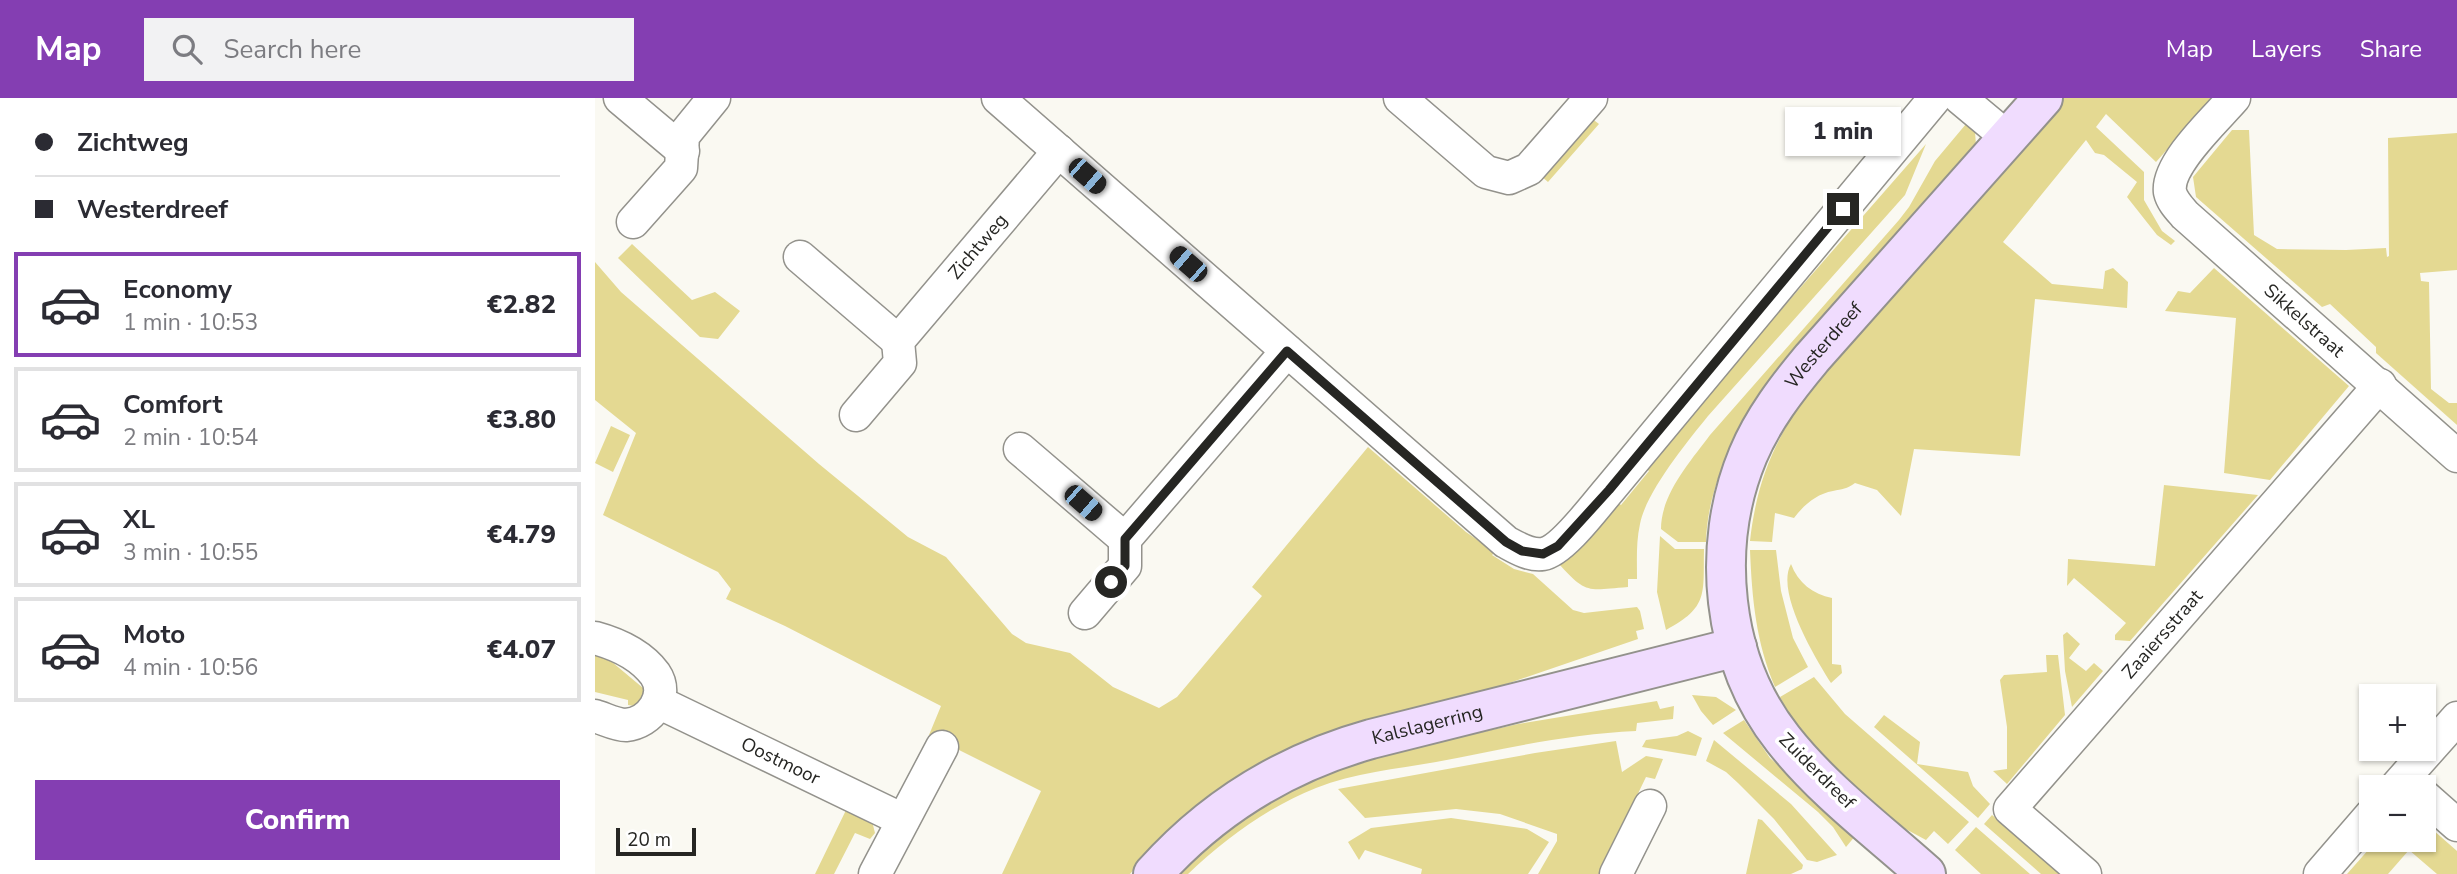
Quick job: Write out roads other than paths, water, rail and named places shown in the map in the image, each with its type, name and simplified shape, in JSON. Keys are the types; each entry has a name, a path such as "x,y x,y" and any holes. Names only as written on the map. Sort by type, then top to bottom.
{"street":[{"path":"620,98 683,151"},
{"path":"632,222 681,168 683,136 714,98"},
{"path":"998,98 1506,542 1522,551 1543,554 1558,546 1609,490 1935,98"},
{"path":"1400,98 1486,172 1509,178 1529,169 1591,98"},
{"path":"1960,98 2008,138"},
{"name":"Westerdreef","path":"1737,647 1727,597 1728,537 1738,484 1759,432 1784,391 1812,358 2043,98"},
{"name":"Sikkelstraat","path":"2234,98 2181,159 2173,175 2171,195 2185,215 2457,456"},
{"name":"Zichtweg","path":"856,415 900,363 898,341 1059,151"},
{"path":"800,257 898,341"},
{"path":"1085,613 1125,566 1125,539 1287,351"},
{"name":"Zaaiersstraat","path":"2085,874 2010,809 2380,385"},
{"path":"1020,449 1125,539"},
{"path":"595,638 632,653 653,672 660,688 658,702 649,716 638,722 624,725 595,716"},
{"name":"Kalslagerring","path":"1153,874 1217,814 1267,780 1311,758 1371,739 1737,647"},
{"name":"Zuiderdreef","path":"1737,647 1754,692 1783,740 1809,769 1926,874"},
{"name":"Oostmoor","path":"658,702 903,820"},
{"path":"2417,775 2457,718"},
{"path":"875,874 942,747"},
{"path":"1616,874 1650,806"},
{"path":"2436,808 2457,825"},
{"path":"2320,874 2359,829"}]}
